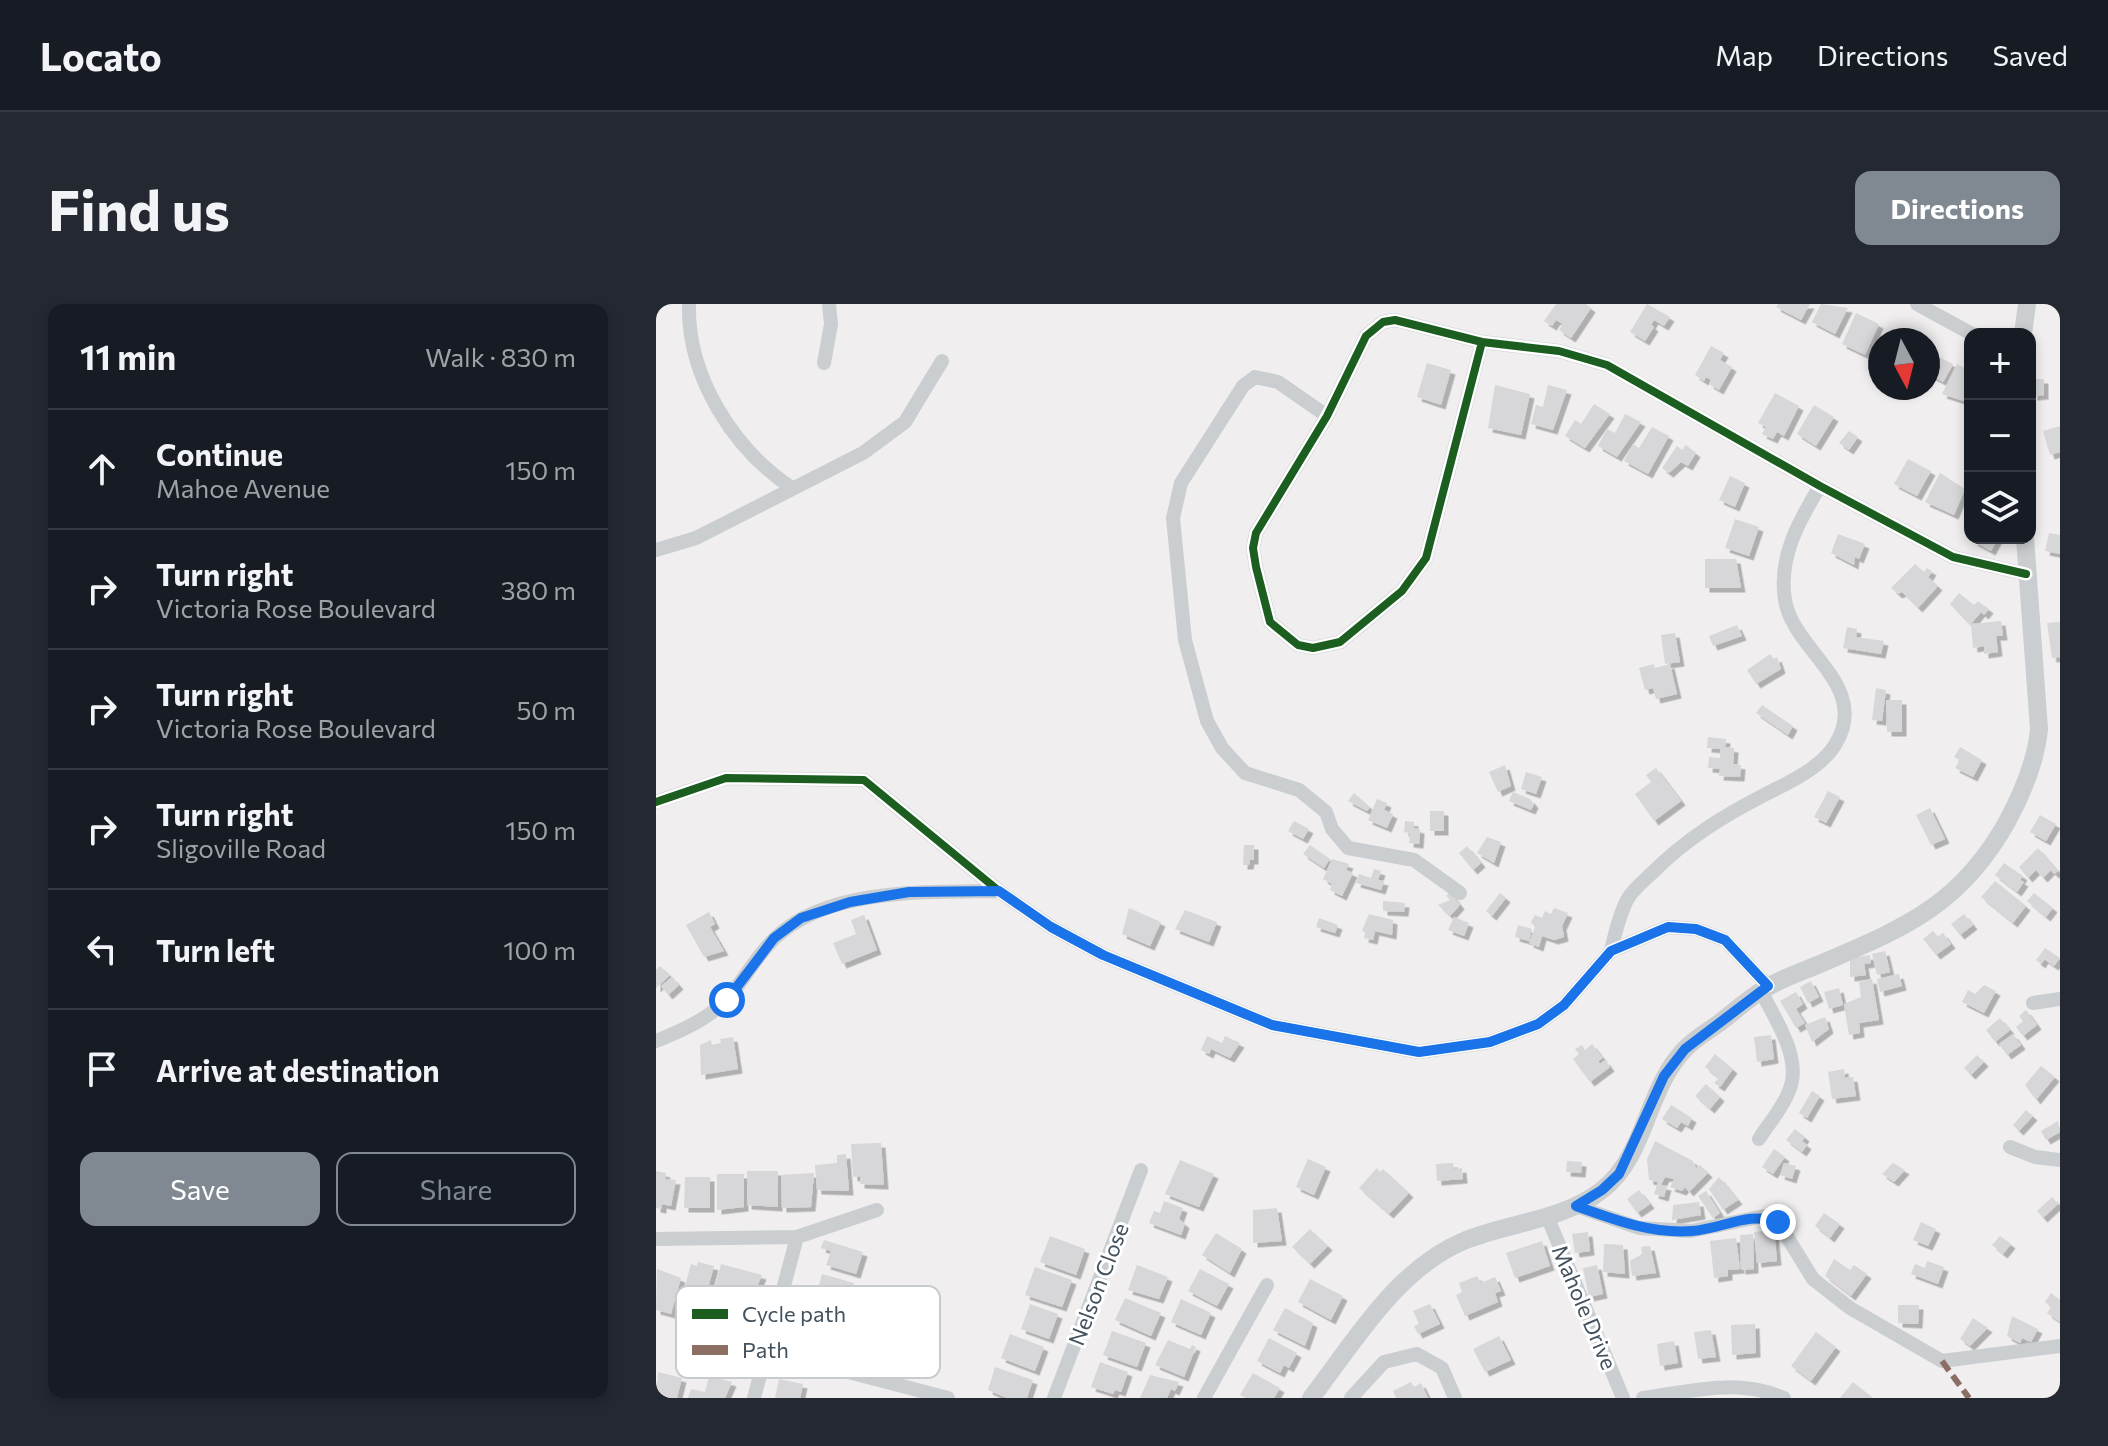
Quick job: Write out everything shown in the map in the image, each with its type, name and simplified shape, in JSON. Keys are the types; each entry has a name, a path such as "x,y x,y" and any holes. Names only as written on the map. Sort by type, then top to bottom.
{"street":[{"path":"689,304 693,346 703,384 768,472 792,488"},
{"path":"824,363 831,324 829,304"},
{"path":"2024,328 2027,304"},
{"path":"1920,305 1964,330"},
{"path":"1482,342 1431,539 1418,573 1402,591 1340,642 1313,648 1298,645 1270,622 1253,548 1256,533 1327,416 1366,336 1383,322 1409,323 1482,342 1559,351 1607,365 1820,486 1953,557 2026,574"},
{"path":"658,548 696,538 863,453 905,422 942,361"},
{"path":"1327,416 1278,382 1255,377 1243,386 1181,483 1173,518 1185,640 1204,708 1222,748 1245,773 1299,790 1326,812 1332,829 1348,848 1414,860 1460,893"},
{"path":"1611,951 1617,922 1629,896 1683,842 1797,779 1834,746 1844,702 1834,677 1799,634 1785,601 1785,564 1795,529 1820,486"},
{"path":"1311,1398 1391,1296 1414,1272 1441,1252 1466,1240 1576,1206 1602,1190 1619,1174 1664,1076 1685,1049 1764,989 1899,931 1956,891 1990,853 2011,813 2038,747 2025,544"},
{"path":"656,802 726,778 864,780 999,891 1051,927 1103,955 1272,1025 1419,1052 1490,1042 1538,1024 1564,1005 1611,951 1668,927 1696,929 1725,940 1764,989 1793,1066 1790,1091 1759,1139"},
{"path":"656,1041 691,1025 727,1000 774,938 801,918 850,902 909,892 999,891"},
{"path":"2033,1003 2060,999"},
{"path":"2010,1147 2035,1157 2060,1160"},
{"name":"Nelson Close","path":"1054,1398 1141,1170"},
{"path":"1576,1206 1639,1228 1691,1231 1764,1216 1778,1222 1813,1279 1850,1308 1942,1361 2060,1346"},
{"path":"656,1239 797,1237 877,1210"},
{"name":"Mahole Drive","path":"1547,1216 1623,1398"},
{"path":"785,1286 797,1237"},
{"path":"1204,1398 1267,1285"},
{"path":"1351,1398 1384,1362 1417,1354 1442,1368 1455,1398"},
{"path":"754,1398 760,1378"},
{"path":"861,1378 912,1393 948,1398"},
{"path":"1643,1398 1726,1386 1759,1387 1784,1398"}],"building":[{"path":"1556,304 1586,304 1591,308 1571,338 1559,330 1563,324 1556,320 1552,326 1544,321"},
{"path":"1647,304 1670,317 1664,326 1654,320 1651,325 1654,327 1645,341 1630,332"},
{"path":"1778,304 1810,304 1801,320 1776,307"},
{"path":"1821,304 1848,308 1835,334 1812,322"},
{"path":"1856,313 1879,324 1877,328 1868,328 1865,355 1842,344"},
{"path":"1711,346 1724,353 1720,360 1732,367 1719,390 1709,384 1711,380 1706,377 1704,381 1695,375"},
{"path":"1940,358 1953,364 1943,382 1940,380"},
{"path":"1427,363 1451,370 1441,405 1417,397"},
{"path":"1957,364 1964,368 1964,401 1942,394"},
{"path":"2036,379 2044,379 2044,395 2036,396"},
{"path":"1495,385 1530,394 1521,435 1488,428"},
{"path":"1548,385 1567,390 1553,430 1531,424 1536,405 1543,407"},
{"path":"1775,393 1799,406 1784,436 1777,432 1773,439 1762,434 1766,427 1758,423"},
{"path":"1594,404 1610,414 1585,448 1565,436 1575,420 1581,424"},
{"path":"1814,405 1834,417 1816,446 1797,434"},
{"path":"1625,414 1641,422 1617,457 1598,446 1607,429 1615,433"},
{"path":"2060,426 2060,452 2050,455 2043,431"},
{"path":"1652,427 1669,436 1648,474 1624,461 1633,444 1639,448"},
{"path":"1849,431 1858,437 1849,450 1839,443"},
{"path":"1686,445 1696,453 1688,466 1681,462 1669,473 1662,468 1677,446 1682,450"},
{"path":"1908,459 1931,471 1917,496 1894,484"},
{"path":"1940,473 1964,488 1954,515 1925,502"},
{"path":"1730,476 1745,483 1735,507 1719,500"},
{"path":"1735,519 1759,527 1749,556 1725,548"},
{"path":"2049,533 2060,535 2060,554 2045,551"},
{"path":"1838,534 1865,544 1859,559 1855,557 1854,565 1831,553"},
{"path":"1978,544 1995,544 1991,551"},
{"path":"1705,559 1736,559 1741,588 1705,588"},
{"path":"1915,564 1924,572 1927,568 1932,571 1928,577 1938,586 1918,608 1902,592 1898,594 1891,588"},
{"path":"1959,593 1974,605 1978,601 1989,609 1984,615 1981,612 1970,625 1950,604"},
{"path":"2001,621 2003,636 1996,636 1998,652 1984,654 1984,646 1973,648 1971,624"},
{"path":"2060,622 2060,657 2052,658 2047,623"},
{"path":"1737,625 1742,636 1713,646 1709,636"},
{"path":"1847,627 1857,629 1856,637 1884,641 1881,654 1843,648"},
{"path":"1675,633 1680,662 1665,664 1661,635"},
{"path":"1770,654 1774,659 1777,657 1781,669 1756,684 1747,670"},
{"path":"1654,664 1655,668 1670,664 1677,694 1656,699 1653,688 1645,690 1639,668"},
{"path":"1876,688 1886,690 1882,721 1872,720"},
{"path":"1886,700 1902,700 1902,732 1887,732"},
{"path":"1762,705 1793,726 1788,735 1756,713"},
{"path":"1708,737 1726,739 1725,747 1734,748 1733,764 1741,765 1740,777 1719,776 1720,769 1708,768 1709,757 1720,758 1720,749 1707,748"},
{"path":"1960,747 1982,760 1973,777 1955,768 1960,760 1954,757"},
{"path":"1505,765 1511,786 1498,792 1489,772"},
{"path":"1656,768 1681,801 1654,821 1635,794 1651,782 1646,775"},
{"path":"1526,772 1542,777 1536,794 1521,789"},
{"path":"1828,791 1840,797 1826,823 1814,817"},
{"path":"1513,792 1530,799 1534,804 1531,810 1509,801"},
{"path":"1354,793 1370,807 1367,811 1348,801"},
{"path":"1377,799 1387,803 1384,810 1393,814 1387,828 1368,820"},
{"path":"1930,808 1945,839 1931,845 1916,815"},
{"path":"1430,811 1444,811 1444,831 1430,831"},
{"path":"2040,815 2056,824 2046,841 2030,832"},
{"path":"1294,821 1309,829 1303,839 1288,831"},
{"path":"1405,821 1414,822 1414,828 1420,829 1419,844 1409,843 1410,833 1404,832"},
{"path":"1487,837 1501,842 1494,863 1477,853"},
{"path":"1244,845 1254,845 1254,860 1250,860 1249,865 1243,865"},
{"path":"1310,845 1330,859 1324,868 1303,854"},
{"path":"1467,846 1481,863 1473,870 1459,853"},
{"path":"2038,848 2058,871 2054,874 2051,870 2043,878 2036,870 2028,878 2019,867"},
{"path":"1332,859 1349,864 1346,870 1353,873 1342,896 1330,890 1332,884 1323,879"},
{"path":"2004,863 2023,876 2020,880 2024,882 2017,892 1995,875"},
{"path":"1374,869 1381,871 1378,880 1384,881 1381,890 1356,883 1359,874 1371,878"},
{"path":"1995,881 2026,906 2013,923 1981,897"},
{"path":"1450,892 1460,905 1450,916 1438,905 1450,900 1446,896"},
{"path":"1500,893 1506,898 1492,916 1486,911"},
{"path":"2034,893 2053,908 2046,917 2027,901"},
{"path":"1383,901 1405,903 1404,912 1383,911"},
{"path":"1129,908 1161,922 1150,946 1122,934"},
{"path":"1554,908 1568,913 1562,926 1564,937 1554,940 1542,936 1539,947 1529,943 1535,927 1531,922 1535,915 1542,918 1545,911 1551,914"},
{"path":"1185,910 1217,922 1209,942 1175,929"},
{"path":"709,912 715,924 710,927 724,951 704,957 686,925"},
{"path":"1369,914 1393,920 1392,935 1375,931 1373,940 1364,938 1365,932 1362,931"},
{"path":"1964,914 1973,925 1960,935 1951,924"},
{"path":"864,915 877,950 842,964 833,943 856,934 851,920"},
{"path":"1454,917 1469,923 1464,936 1448,930"},
{"path":"1319,918 1338,925 1335,933 1316,927"},
{"path":"1518,925 1532,929 1529,941 1515,937"},
{"path":"1933,931 1938,937 1943,933 1951,944 1936,955 1923,939"},
{"path":"2045,948 2060,958 2054,966 2044,959 2041,964 2036,960"},
{"path":"1885,951 1890,972 1877,975 1872,954"},
{"path":"1870,955 1871,963 1864,964 1866,975 1850,977 1850,958"},
{"path":"660,966 670,975 656,988 656,970"},
{"path":"1899,974 1902,986 1880,992 1877,979"},
{"path":"672,977 679,985 668,995 661,986"},
{"path":"1872,979 1879,1020 1859,1023 1860,1033 1849,1035 1844,1004 1861,997 1859,982"},
{"path":"1811,981 1819,997 1808,1003 1800,987"},
{"path":"1984,985 1996,991 1984,1013 1962,1002 1968,990 1975,994"},
{"path":"1839,988 1843,1005 1829,1009 1824,992"},
{"path":"1796,992 1803,1004 1796,1009 1805,1023 1796,1028 1780,1001"},
{"path":"2026,1010 2037,1025 2023,1036 2016,1027 2023,1021 2019,1016"},
{"path":"1825,1017 1829,1029 1812,1042 1805,1025"},
{"path":"2000,1018 2010,1030 1995,1042 1986,1030"},
{"path":"2013,1034 2021,1045 2007,1055 1999,1044"},
{"path":"1771,1035 1774,1059 1757,1062 1754,1037"},
{"path":"1207,1036 1222,1043 1225,1036 1240,1043 1230,1058 1211,1049 1209,1054 1201,1050"},
{"path":"733,1037 738,1069 701,1075 700,1045 711,1040 712,1045 721,1043 720,1039"},
{"path":"1592,1044 1603,1058 1598,1061 1600,1064 1605,1060 1610,1067 1590,1082 1573,1059 1579,1054 1575,1049 1582,1045 1585,1050"},
{"path":"1715,1054 1733,1069 1720,1087 1714,1083 1719,1078 1705,1067"},
{"path":"1977,1055 1984,1062 1971,1075 1964,1068"},
{"path":"2041,1066 2055,1077 2036,1100 2025,1085"},
{"path":"1844,1069 1845,1078 1853,1077 1856,1096 1832,1099 1828,1072"},
{"path":"1706,1084 1720,1097 1710,1109 1695,1096"},
{"path":"1812,1091 1820,1096 1807,1118 1799,1113"},
{"path":"1671,1105 1692,1118 1688,1126 1681,1122 1677,1128 1662,1119"},
{"path":"2026,1110 2033,1116 2019,1131 2013,1125"},
{"path":"2058,1121 2060,1132 2046,1140 2041,1131"},
{"path":"1795,1129 1805,1137 1802,1141 1807,1145 1802,1152 1786,1140"},
{"path":"1655,1141 1693,1161 1696,1168 1700,1165 1708,1173 1689,1192 1685,1187 1682,1191 1670,1187 1674,1179 1665,1177 1661,1185 1667,1186 1664,1197 1654,1194 1658,1182 1649,1180 1647,1159"},
{"path":"881,1143 884,1185 860,1184 860,1176 853,1177 851,1144"},
{"path":"1774,1149 1785,1157 1773,1174 1762,1167"},
{"path":"846,1154 849,1191 817,1190 815,1165 837,1163 837,1155"},
{"path":"1308,1159 1326,1167 1314,1195 1296,1187"},
{"path":"1180,1160 1214,1174 1199,1207 1165,1194"},
{"path":"1567,1161 1582,1162 1581,1173 1566,1172"},
{"path":"1453,1163 1454,1169 1462,1168 1463,1179 1437,1181 1436,1164"},
{"path":"1784,1163 1796,1166 1792,1179 1780,1175"},
{"path":"1893,1163 1905,1170 1894,1182 1882,1174"},
{"path":"1377,1168 1380,1172 1383,1169 1409,1193 1389,1214 1359,1188"},
{"path":"656,1171 666,1173 665,1179 676,1180 671,1206 662,1204 662,1209 656,1208"},
{"path":"747,1171 778,1171 778,1207 747,1205"},
{"path":"814,1173 811,1207 782,1208 781,1175"},
{"path":"717,1174 744,1174 744,1207 717,1210"},
{"path":"685,1177 710,1177 710,1208 684,1208"},
{"path":"1719,1177 1738,1200 1723,1210 1709,1189"},
{"path":"1639,1190 1650,1204 1637,1213 1627,1199"},
{"path":"1706,1191 1720,1213 1713,1218 1698,1196"},
{"path":"2052,1197 2058,1204 2043,1218 2037,1211"},
{"path":"1164,1201 1183,1208 1179,1219 1185,1224 1181,1235 1149,1223 1154,1211 1160,1213"},
{"path":"1699,1202 1701,1215 1672,1220 1673,1205"},
{"path":"1277,1208 1282,1241 1253,1243 1253,1210"},
{"path":"1824,1213 1840,1224 1830,1238 1815,1226"},
{"path":"1921,1222 1936,1229 1928,1246 1913,1240"},
{"path":"1310,1229 1328,1246 1310,1264 1292,1247"},
{"path":"1774,1230 1777,1261 1757,1263 1754,1232"},
{"path":"1588,1232 1590,1251 1575,1253 1572,1234"},
{"path":"1216,1233 1242,1249 1230,1273 1202,1255"},
{"path":"1753,1234 1754,1269 1741,1270 1740,1235"},
{"path":"1050,1236 1085,1249 1076,1275 1040,1262"},
{"path":"2000,1236 2011,1244 2003,1254 1992,1245"},
{"path":"1736,1238 1740,1269 1728,1270 1728,1276 1714,1278 1710,1241"},
{"path":"824,1240 863,1252 856,1274 826,1265 831,1251 821,1248"},
{"path":"1542,1241 1550,1266 1515,1278 1506,1253"},
{"path":"1604,1244 1623,1245 1625,1274 1603,1272"},
{"path":"1650,1246 1656,1273 1632,1276 1630,1261 1642,1254 1641,1247"},
{"path":"1834,1259 1850,1270 1854,1265 1867,1274 1851,1296 1825,1276"},
{"path":"1927,1261 1944,1267 1938,1284 1911,1274 1915,1264 1925,1268"},
{"path":"698,1262 714,1266 709,1286 685,1286 691,1264 697,1266"},
{"path":"721,1264 762,1275 757,1286 715,1286"},
{"path":"1137,1265 1168,1277 1159,1299 1128,1290"},
{"path":"1597,1265 1603,1294 1589,1297 1583,1268"},
{"path":"1035,1267 1072,1280 1062,1307 1025,1295"},
{"path":"657,1269 681,1278 676,1286 671,1314 656,1310"},
{"path":"1200,1269 1229,1284 1217,1306 1188,1291"},
{"path":"822,1274 854,1283 853,1286 819,1286"},
{"path":"1477,1276 1481,1283 1495,1277 1501,1291 1495,1293 1498,1302 1465,1316 1456,1295 1462,1292 1459,1283"},
{"path":"1310,1279 1343,1296 1331,1320 1298,1302"},
{"path":"2051,1293 2060,1300 2060,1322 2047,1313 2051,1307 2045,1302"},
{"path":"1125,1298 1161,1313 1151,1336 1115,1320"},
{"path":"1181,1299 1211,1313 1201,1335 1171,1322"},
{"path":"1030,1304 1058,1314 1049,1339 1021,1329"},
{"path":"1430,1304 1440,1324 1418,1334 1414,1326 1419,1324 1413,1311"},
{"path":"1898,1305 1919,1305 1918,1324 1898,1323"},
{"path":"1285,1308 1313,1323 1305,1346 1273,1330"},
{"path":"2012,1316 2038,1329 2031,1342 2022,1338 2020,1343 2007,1336"},
{"path":"1973,1318 1988,1328 1970,1346 1960,1339"},
{"path":"1755,1324 1756,1353 1732,1355 1731,1325"},
{"path":"1711,1330 1716,1357 1698,1359 1694,1332"},
{"path":"1112,1331 1146,1343 1137,1367 1103,1355"},
{"path":"1816,1332 1836,1347 1811,1381 1791,1366"},
{"path":"1010,1334 1044,1347 1035,1371 1001,1358"},
{"path":"1499,1336 1511,1360 1485,1372 1473,1349"},
{"path":"1269,1338 1297,1353 1289,1368 1284,1365 1280,1373 1257,1361"},
{"path":"1168,1340 1190,1349 1192,1345 1196,1347 1184,1377 1155,1365"},
{"path":"1674,1341 1678,1363 1660,1366 1657,1344"},
{"path":"1100,1362 1128,1372 1121,1392 1115,1390 1113,1394 1091,1387"},
{"path":"995,1367 1033,1380 1027,1398 1007,1398 988,1390"},
{"path":"658,1372 682,1378 677,1398 656,1398"},
{"path":"1253,1373 1280,1388 1274,1398 1246,1398 1240,1395"},
{"path":"1150,1375 1179,1382 1167,1398 1140,1398"},
{"path":"708,1378 732,1382 725,1398 688,1398 691,1389 705,1392"},
{"path":"779,1379 803,1384 800,1398 775,1398"},
{"path":"1411,1382 1414,1387 1421,1383 1428,1398 1396,1398 1393,1391"},
{"path":"1853,1382 1873,1398 1840,1398"}],"marked path":[{"path":"1942,1361 1969,1398"}],"cycle path":[{"path":"1482,342 1426,558 1402,591 1340,642 1313,648 1298,645 1270,622 1253,548 1256,533 1327,416 1366,336 1383,322 1395,320 1482,342 1559,351 1607,365 1820,486 1953,557 2026,574"},
{"path":"656,802 726,778 864,780 999,891 1051,927 1103,955 1272,1025 1419,1052 1490,1042 1538,1024 1564,1005 1611,951 1668,927 1696,929 1725,940 1768,986"}],"route":[{"path":"727,1000 774,938 801,918 850,902 909,892 999,891 1051,927 1103,955 1272,1025 1419,1052 1490,1042 1538,1024 1564,1005 1611,951 1668,927 1696,929 1725,940 1768,986 1685,1049 1664,1076 1631,1154 1619,1174 1602,1190 1576,1206 1639,1228 1691,1231 1764,1216 1778,1222"}]}
